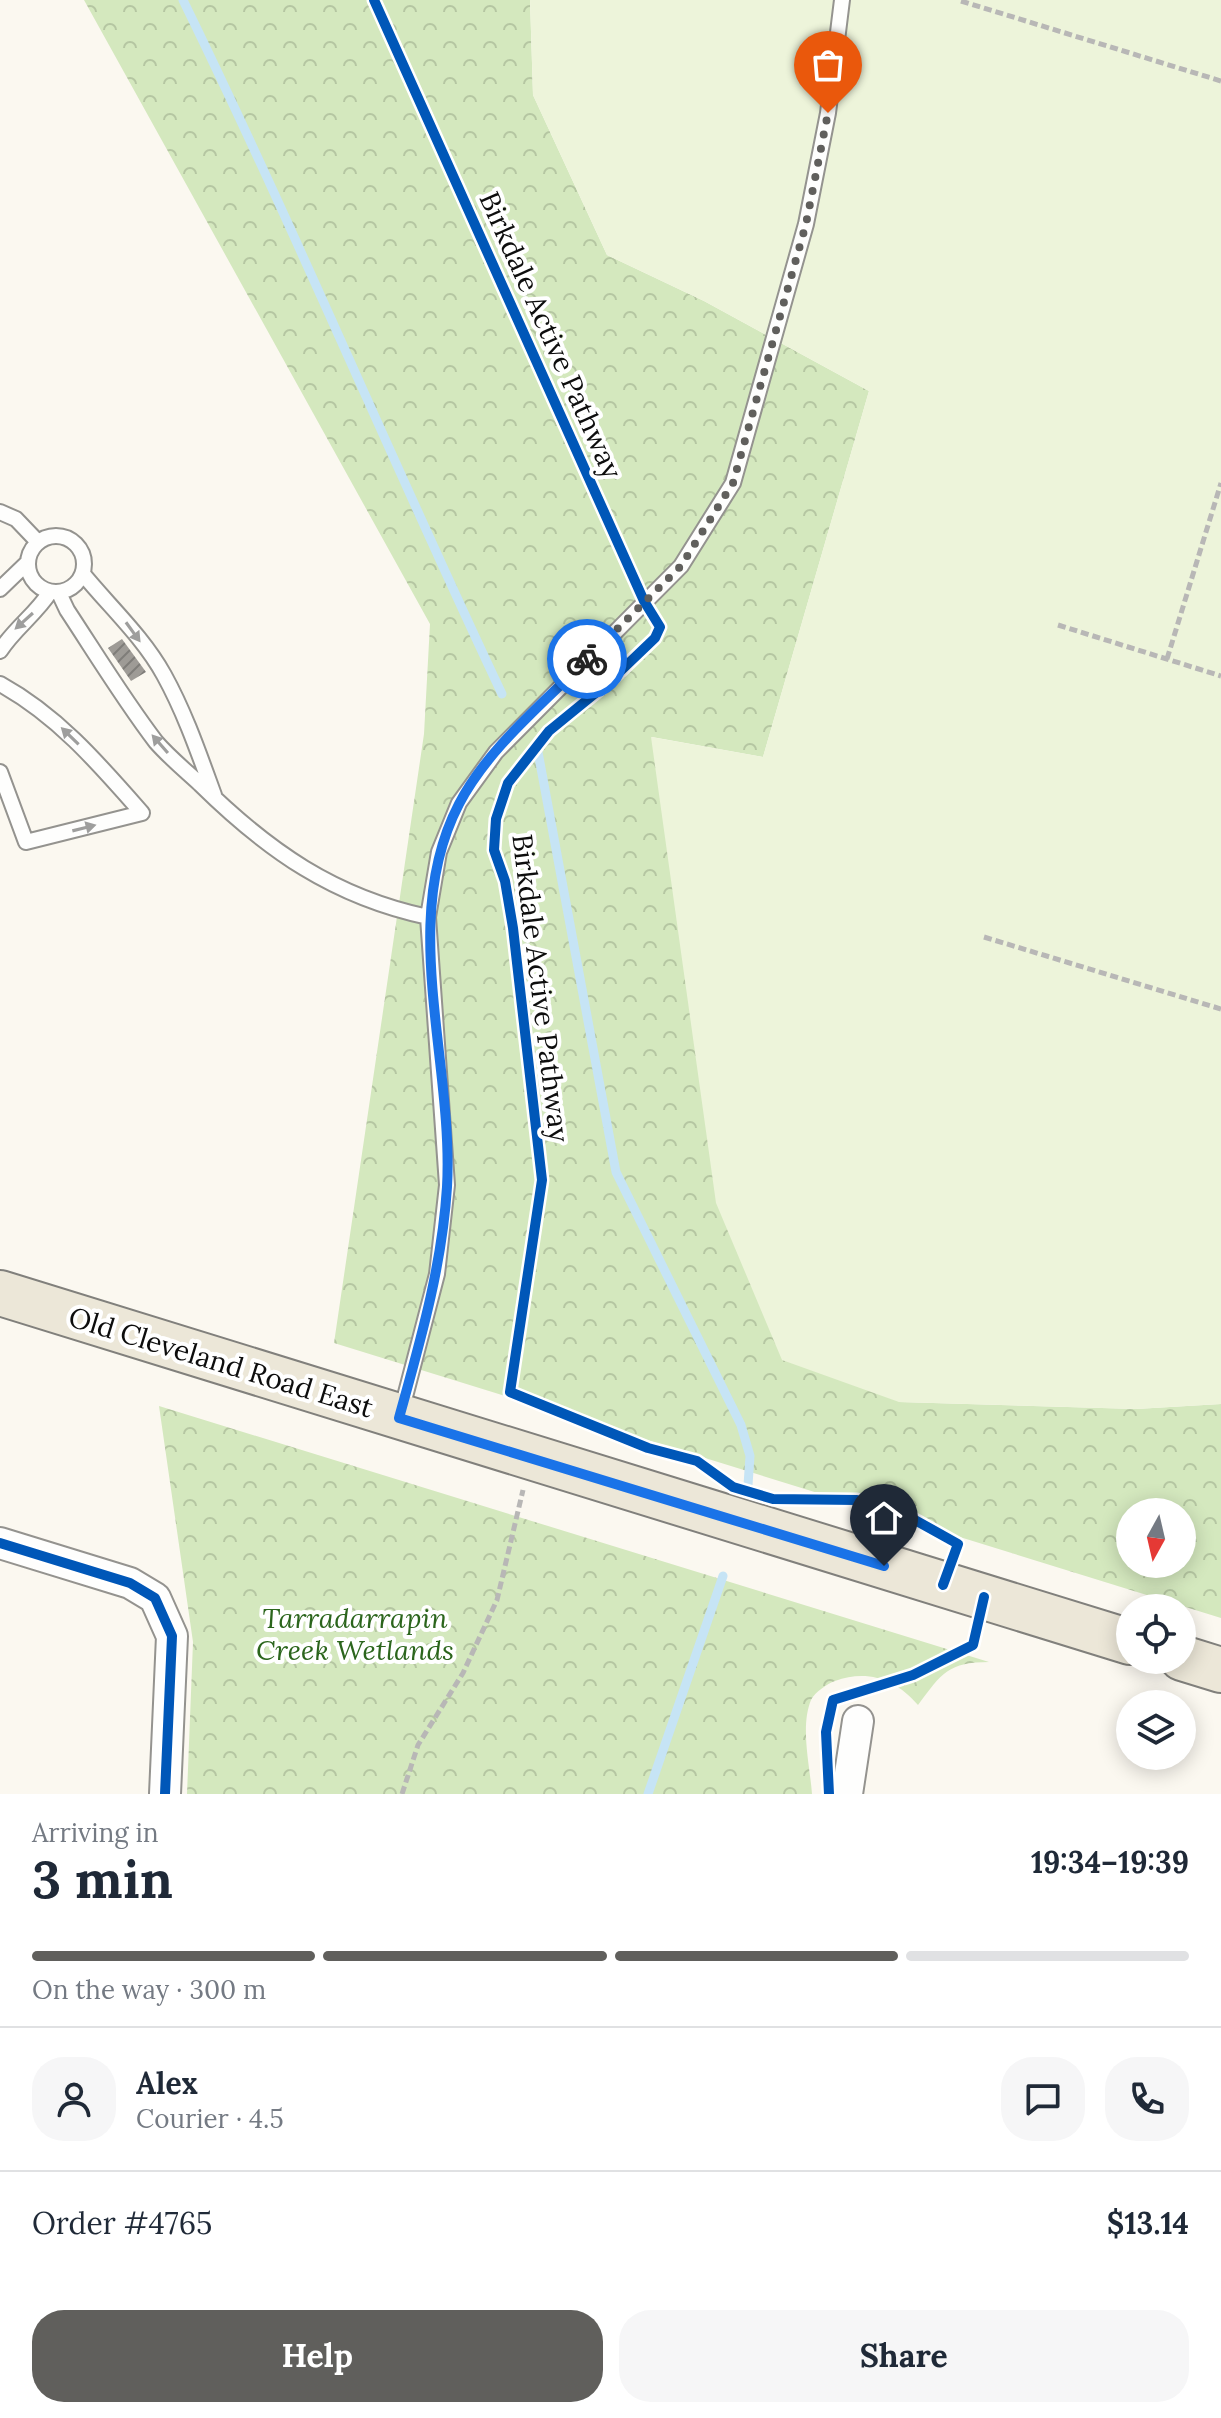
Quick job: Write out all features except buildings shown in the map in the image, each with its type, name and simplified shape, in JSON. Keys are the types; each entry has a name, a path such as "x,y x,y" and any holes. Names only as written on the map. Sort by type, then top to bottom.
{"main road":[{"name":"Old Cleveland Road East","path":"0,1293 1116,1638"},
{"path":"1196,1662 1221,1670"}],"street":[{"path":"0,1543 130,1583 155,1598 172,1636 165,1794"},
{"path":"847,1794 858,1721"}],"lane":[{"path":"399,1418 437,1274 447,1185 428,917 439,852 459,803 496,752 681,566 733,483 806,224 828,113 842,0"},
{"path":"0,512 16,519 38,542"},
{"path":"0,589 27,563 38,542 53,536 69,539 81,550 83,574 118,611 163,673 193,737 215,799"},
{"path":"27,563 31,578 55,592 158,744 215,799 278,853 323,880 381,907 428,917"},
{"path":"0,651 12,632 55,592 74,586 83,574"},
{"path":"0,684 37,705 101,766 142,813 26,842 0,772"}],"path":[{"path":"961,1 1221,81"},
{"path":"1167,659 1221,483"},
{"path":"1058,625 1221,676"},
{"path":"984,937 1221,1009"},
{"path":"402,1794 418,1745 463,1673 497,1600 530,1458"}],"green space":[{"path":"84,0 530,0 533,95 607,255 704,301 869,391 763,757 652,737 899,1402 1136,1409 1221,1404 1221,1618 1196,1610 1196,1594 1144,1594 334,1343 424,734 430,624"},
{"path":"530,0 1221,0 1221,1404 1136,1409 899,1402 782,1360 716,1203 651,737 763,757 869,391 704,301 607,255 533,95"},
{"name":"Tarradarrapin Creek Wetlands","path":"159,1406 990,1662 955,1667 940,1677 918,1705 891,1683 870,1676 832,1682 815,1694 806,1722 812,1794 187,1794 193,1642"}],"waterway":[{"path":"183,0 502,694"},
{"path":"538,752 616,1172 741,1425 750,1456 748,1485"},
{"path":"648,1794 723,1576"}],"cycle path":[{"name":"Birkdale Active Pathway","path":"374,0 644,601 660,627 655,638 609,682 549,731 508,783 496,819 494,850 505,881 513,928 542,1180 510,1392 648,1448 697,1461 733,1487 773,1499 857,1500 897,1510 958,1544 943,1585"},
{"path":"0,1543 130,1583 155,1598 172,1636 165,1794"},
{"path":"829,1794 826,1732 833,1700 913,1675 973,1645 984,1597"}],"way so far":[{"path":"587,659 681,566 708,528 733,483 746,446 806,224 828,113"}],"route":[{"path":"587,659 496,752 459,803 439,852 428,917 447,1185 437,1274 399,1418 884,1566"}]}
